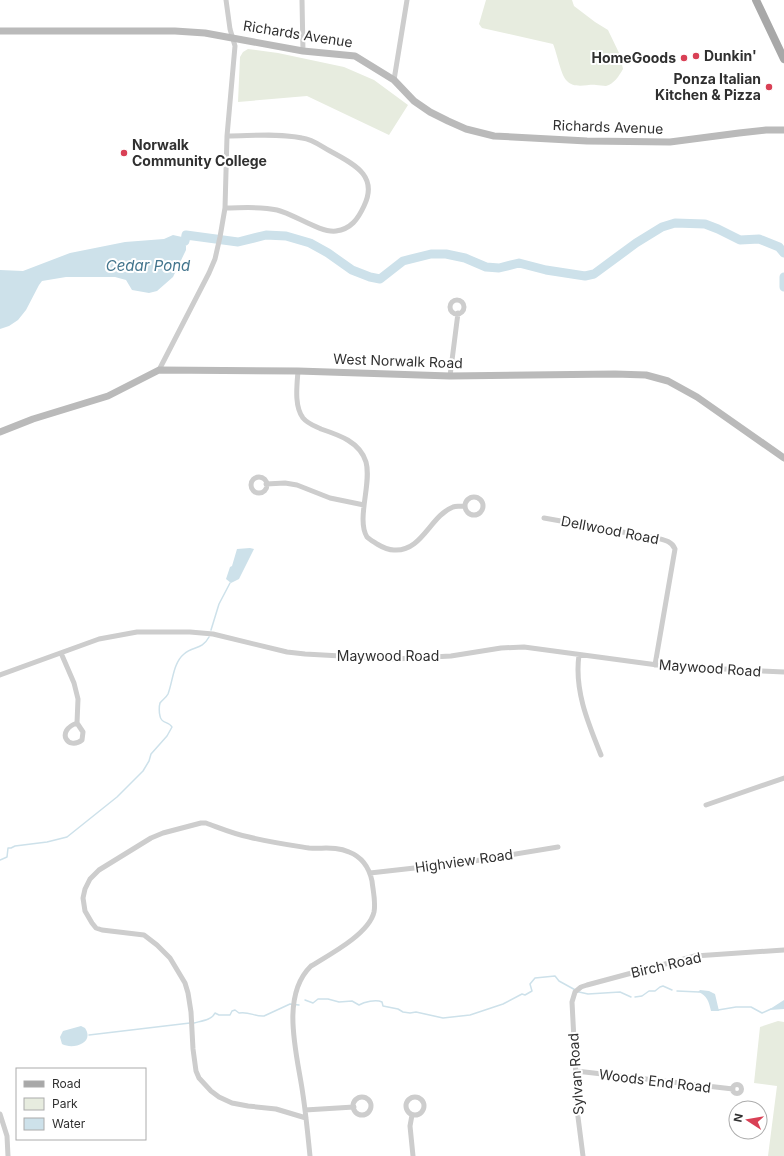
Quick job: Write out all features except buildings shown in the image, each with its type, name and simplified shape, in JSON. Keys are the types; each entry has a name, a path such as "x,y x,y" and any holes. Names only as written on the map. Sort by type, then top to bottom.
{"main road":[{"path":"756,0 784,59"},
{"name":"Richards Avenue","path":"0,31 175,31 205,33 303,51 355,56 394,80 414,101 430,112 448,122 466,129 494,136 587,141 670,142 739,133 784,130"},
{"name":"West Norwalk Road","path":"0,432 33,419 108,396 159,370 298,371 450,376 555,373 646,375 661,378 697,398 784,458"}],"street":[{"path":"159,370 209,273 219,244 225,208 227,136 235,46 226,0"},
{"path":"302,0 303,51"},
{"path":"394,80 406,0"},
{"path":"225,208 275,209 326,230 336,231 346,228 356,220 364,206 369,190 366,177 356,166 310,140 292,136 227,136"},
{"path":"450,376 458,313"},
{"path":"298,371 298,405 303,418 311,425 349,440 360,450 366,462 368,476 363,524 367,537 382,547 394,550 405,548 419,540 443,512 454,506 465,506"},
{"path":"266,484 285,483 297,485 330,498 364,505"},
{"name":"Dellwood Road","path":"544,518 656,538 670,542 674,546 675,549 654,665"},
{"name":"Maywood Road","path":"0,674 99,639 137,632 169,631 213,634 287,652 305,654 428,658 514,647 534,648 654,665 784,672"},
{"path":"61,653 74,683 78,699 77,723"},
{"path":"579,655 578,676 581,697 587,720 601,755"},
{"path":"706,805 784,778"},
{"path":"306,1118 276,1109 232,1103 219,1097 211,1091 199,1078 196,1071 193,1050 190,1004 185,984 170,958 158,944 144,935 96,928 85,911 83,898 86,885 94,874 151,838 163,833 200,823 206,823 249,837 268,841 310,848 338,848 361,859 370,874 375,904 372,917 359,935 311,966 305,972 298,985 294,1004 294,1034 305,1110 306,1118 310,1156"},
{"name":"Highview Road","path":"370,874 468,862 558,847"},
{"name":"Birch Road","path":"576,991 587,985 695,956 784,950"},
{"name":"Sylvan Road","path":"576,991 572,1002 572,1014 578,1117 583,1156"},
{"name":"Woods End Road","path":"576,1072 733,1089"},
{"path":"305,1110 354,1106"},
{"path":"0,1114 7,1136 8,1156"},
{"path":"412,1115 410,1126 413,1156"}],"green space":[{"path":"486,0 572,0 574,6 608,30 620,55 623,69 614,82 606,86 573,85 567,81 563,74 553,44 482,28 479,24"},
{"path":"248,49 278,53 344,67 374,80 408,105 389,135 307,96 238,102 240,57 243,52"},
{"path":"778,1021 784,1022 784,1156 768,1156 777,1086 754,1083 760,1027"}],"water":[{"name":"Cedar Pond","path":"173,235 182,237 186,250 173,277 157,291 149,293 132,290 126,280 115,277 66,277 42,281 26,310 18,320 9,326 0,329 0,270 23,271 70,253 125,242 164,239"},
{"path":"237,549 254,549 239,579 231,583 226,579"},
{"path":"700,990 709,991 715,994 719,1011 711,1011 707,999 704,995 698,992"},
{"path":"784,1000 784,1009 770,1010 770,1009"},
{"path":"81,1026 85,1028 87,1033 87,1038 85,1041 77,1046 67,1046 62,1044 60,1037 63,1031"}],"waterway":[{"path":"185,241 186,235 238,242 266,235 286,236 310,243 328,253 352,270 380,279 403,261 431,254 446,254 465,258 486,267 499,268 519,263 546,270 585,276 594,274 636,243 662,227 675,223 705,224 740,240 759,239 779,247 784,253"},
{"path":"784,277 784,287"},
{"path":"211,630 219,604 230,583"},
{"path":"0,860 7,857 8,848 47,842 67,837 117,797 143,771 151,754 167,736 172,727 161,719 159,706 168,694 178,662 184,654 203,644 209,637"},
{"path":"305,1000 313,1003 318,999 328,999 339,1002 352,1001 359,1005 370,1001 379,1001 382,1002 383,1006 398,1009 403,1012 416,1012 443,1018 470,1015 503,1004 522,994 525,995 532,991 530,984 535,978 555,976 559,981 579,992 588,994 620,992 631,997"},
{"path":"635,997 642,996 649,991 655,991 663,986 672,990"},
{"path":"677,991 699,992"},
{"path":"194,1023 209,1019 215,1013 219,1015 230,1015 232,1011 235,1010 239,1013 264,1016 290,1004 299,1005"},
{"path":"718,1010 736,1007 751,1007 762,1013 771,1009"},
{"path":"89,1035 190,1023"}],"place":[{"name":"Dunkin'","path":"696,56"},
{"name":"HomeGoods","path":"684,58"},
{"name":"Ponza Italian Kitchen & Pizza","path":"769,87"},
{"name":"Norwalk Community College","path":"124,153"}]}
